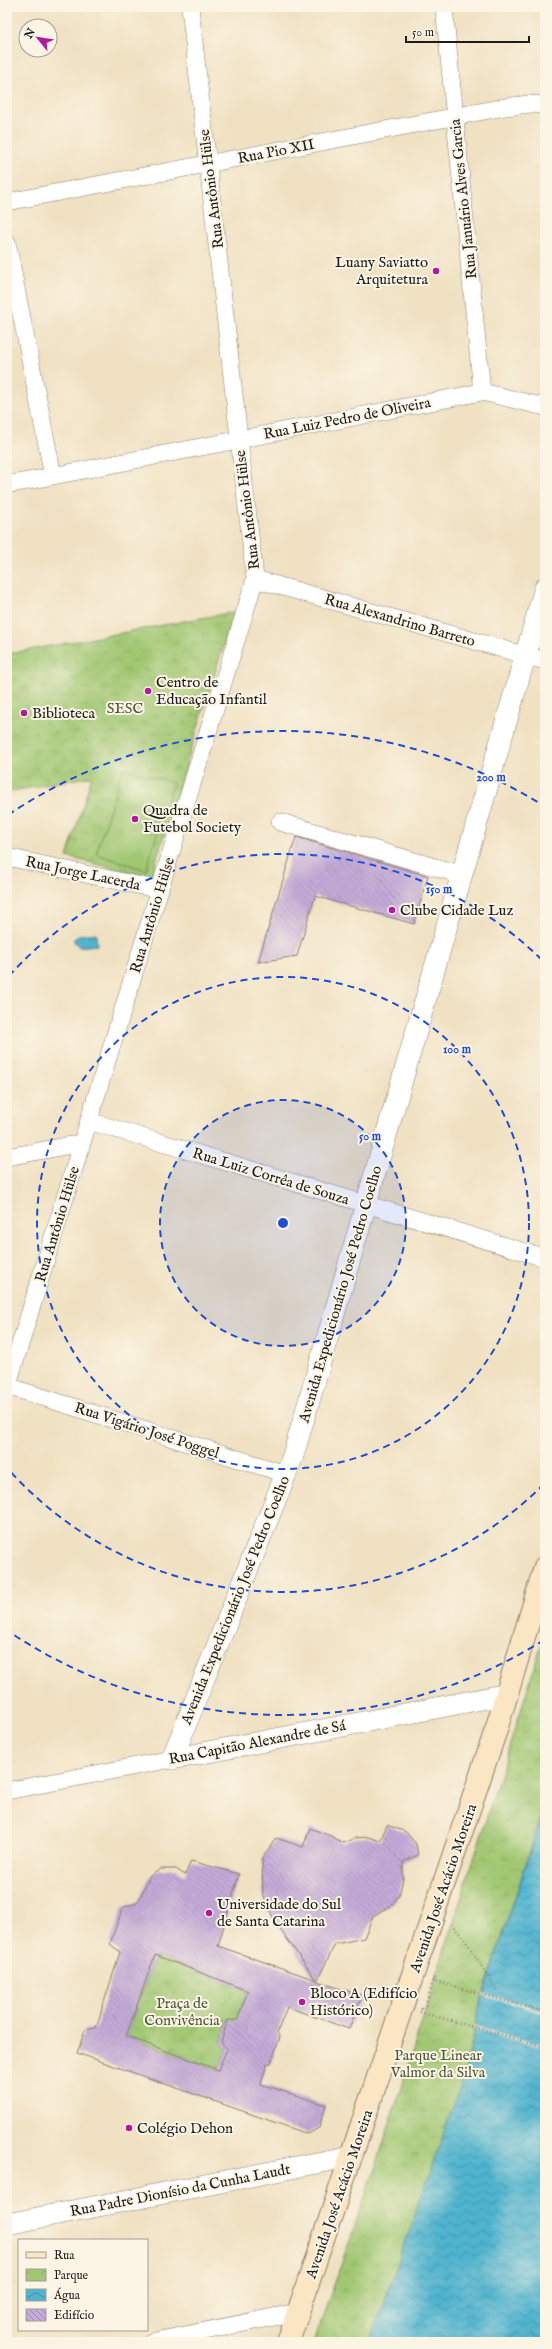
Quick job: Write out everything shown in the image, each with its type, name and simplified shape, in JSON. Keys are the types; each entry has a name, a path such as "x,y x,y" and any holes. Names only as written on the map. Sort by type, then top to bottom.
{"main road":[{"name":"Avenida José Acácio Moreira","path":"288,2342 508,1694 545,1567"}],"street":[{"name":"Rua Antônio Hülse","path":"7,1386 255,579 190,7"},
{"name":"Rua Januário Alves Garcia","path":"444,7 482,392"},
{"name":"Rua Pio XII","path":"7,202 505,107 529,104 545,105"},
{"path":"7,242 53,476"},
{"name":"Rua Luiz Pedro de Oliveira","path":"7,485 482,392 545,407"},
{"name":"Rua Alexandrino Barreto","path":"255,579 535,659"},
{"name":"Avenida Expedicionário José Pedro Coelho","path":"172,1759 286,1474 462,875 535,659 545,588"},
{"path":"280,822 462,875"},
{"name":"Rua Jorge Lacerda","path":"7,857 160,890"},
{"name":"Rua Luiz Corrêa de Souza","path":"89,1121 545,1258"},
{"path":"7,1157 82,1143"},
{"name":"Rua Vigário José Poggel","path":"7,1386 286,1474"},
{"name":"Rua Capitão Alexandre de Sá","path":"7,1791 508,1694"},
{"name":"Rua Padre Dionísio da Cunha Laudt","path":"7,2224 352,2156"},
{"path":"151,2342 298,2312"}],"path":[{"path":"451,1924 466,1941 497,1991"},
{"path":"433,1981 545,2012"},
{"path":"419,2011 545,2047"}],"green space":[{"name":"SESC","path":"234,612 151,877 67,857 92,776 7,792 7,654"},
{"name":"Quadra de Futebol Society","path":"123,768 173,783 146,870 96,854"},
{"name":"Parque Linear Valmor da Silva","path":"545,1634 545,1806 480,2004 466,2070 370,2342 314,2342 377,2163"},
{"name":"Praça de Convivência","path":"155,1955 248,1991 237,2020 228,2020 221,2042 227,2049 218,2070 126,2036"}],"water":[{"path":"96,933 97,945 79,947 73,940 79,935"},
{"path":"545,1806 545,2342 370,2342 466,2070 480,2004"}],"pier":[{"path":"482,1993 545,2011 545,2013 481,1995"},
{"path":"474,2026 545,2046 545,2048 473,2028"}],"building":[{"name":"Clube Cidade Luz","path":"296,837 428,876 414,924 315,896 297,956 258,962"},
{"name":"Bloco A (Edifício Histórico)","path":"387,1825 406,1832 416,1844 418,1855 403,1862 403,1879 399,1896 391,1905 373,1916 364,1938 335,1944 317,1981 362,1996 349,2029 287,2007 277,2033 280,2037 271,2063 267,2064 261,2084 326,2105 319,2128 308,2134 77,2053 85,2030 96,2028 120,1952 110,1944 123,1907 137,1903 150,1876 161,1869 176,1869 185,1875 191,1861 239,1874 218,1946 316,1980 275,1922 263,1895 262,1859 276,1838 303,1847 310,1828 333,1837 343,1843 355,1838 368,1837 380,1841","holes":["155,1955 248,1991 237,2020 228,2020 221,2042 227,2049 218,2070 126,2036"]}],"place":[{"name":"Luany Saviatto Arquitetura","path":"436,271"},
{"name":"Centro de Educação Infantil","path":"148,691"},
{"name":"Biblioteca","path":"24,713"},
{"name":"Quadra de Futebol Society","path":"135,819"},
{"name":"Clube Cidade Luz","path":"392,910"},
{"name":"Universidade do Sul de Santa Catarina","path":"209,1913"},
{"name":"Bloco A (Edifício Histórico)","path":"302,2002"},
{"name":"Colégio Dehon","path":"129,2128"}]}
